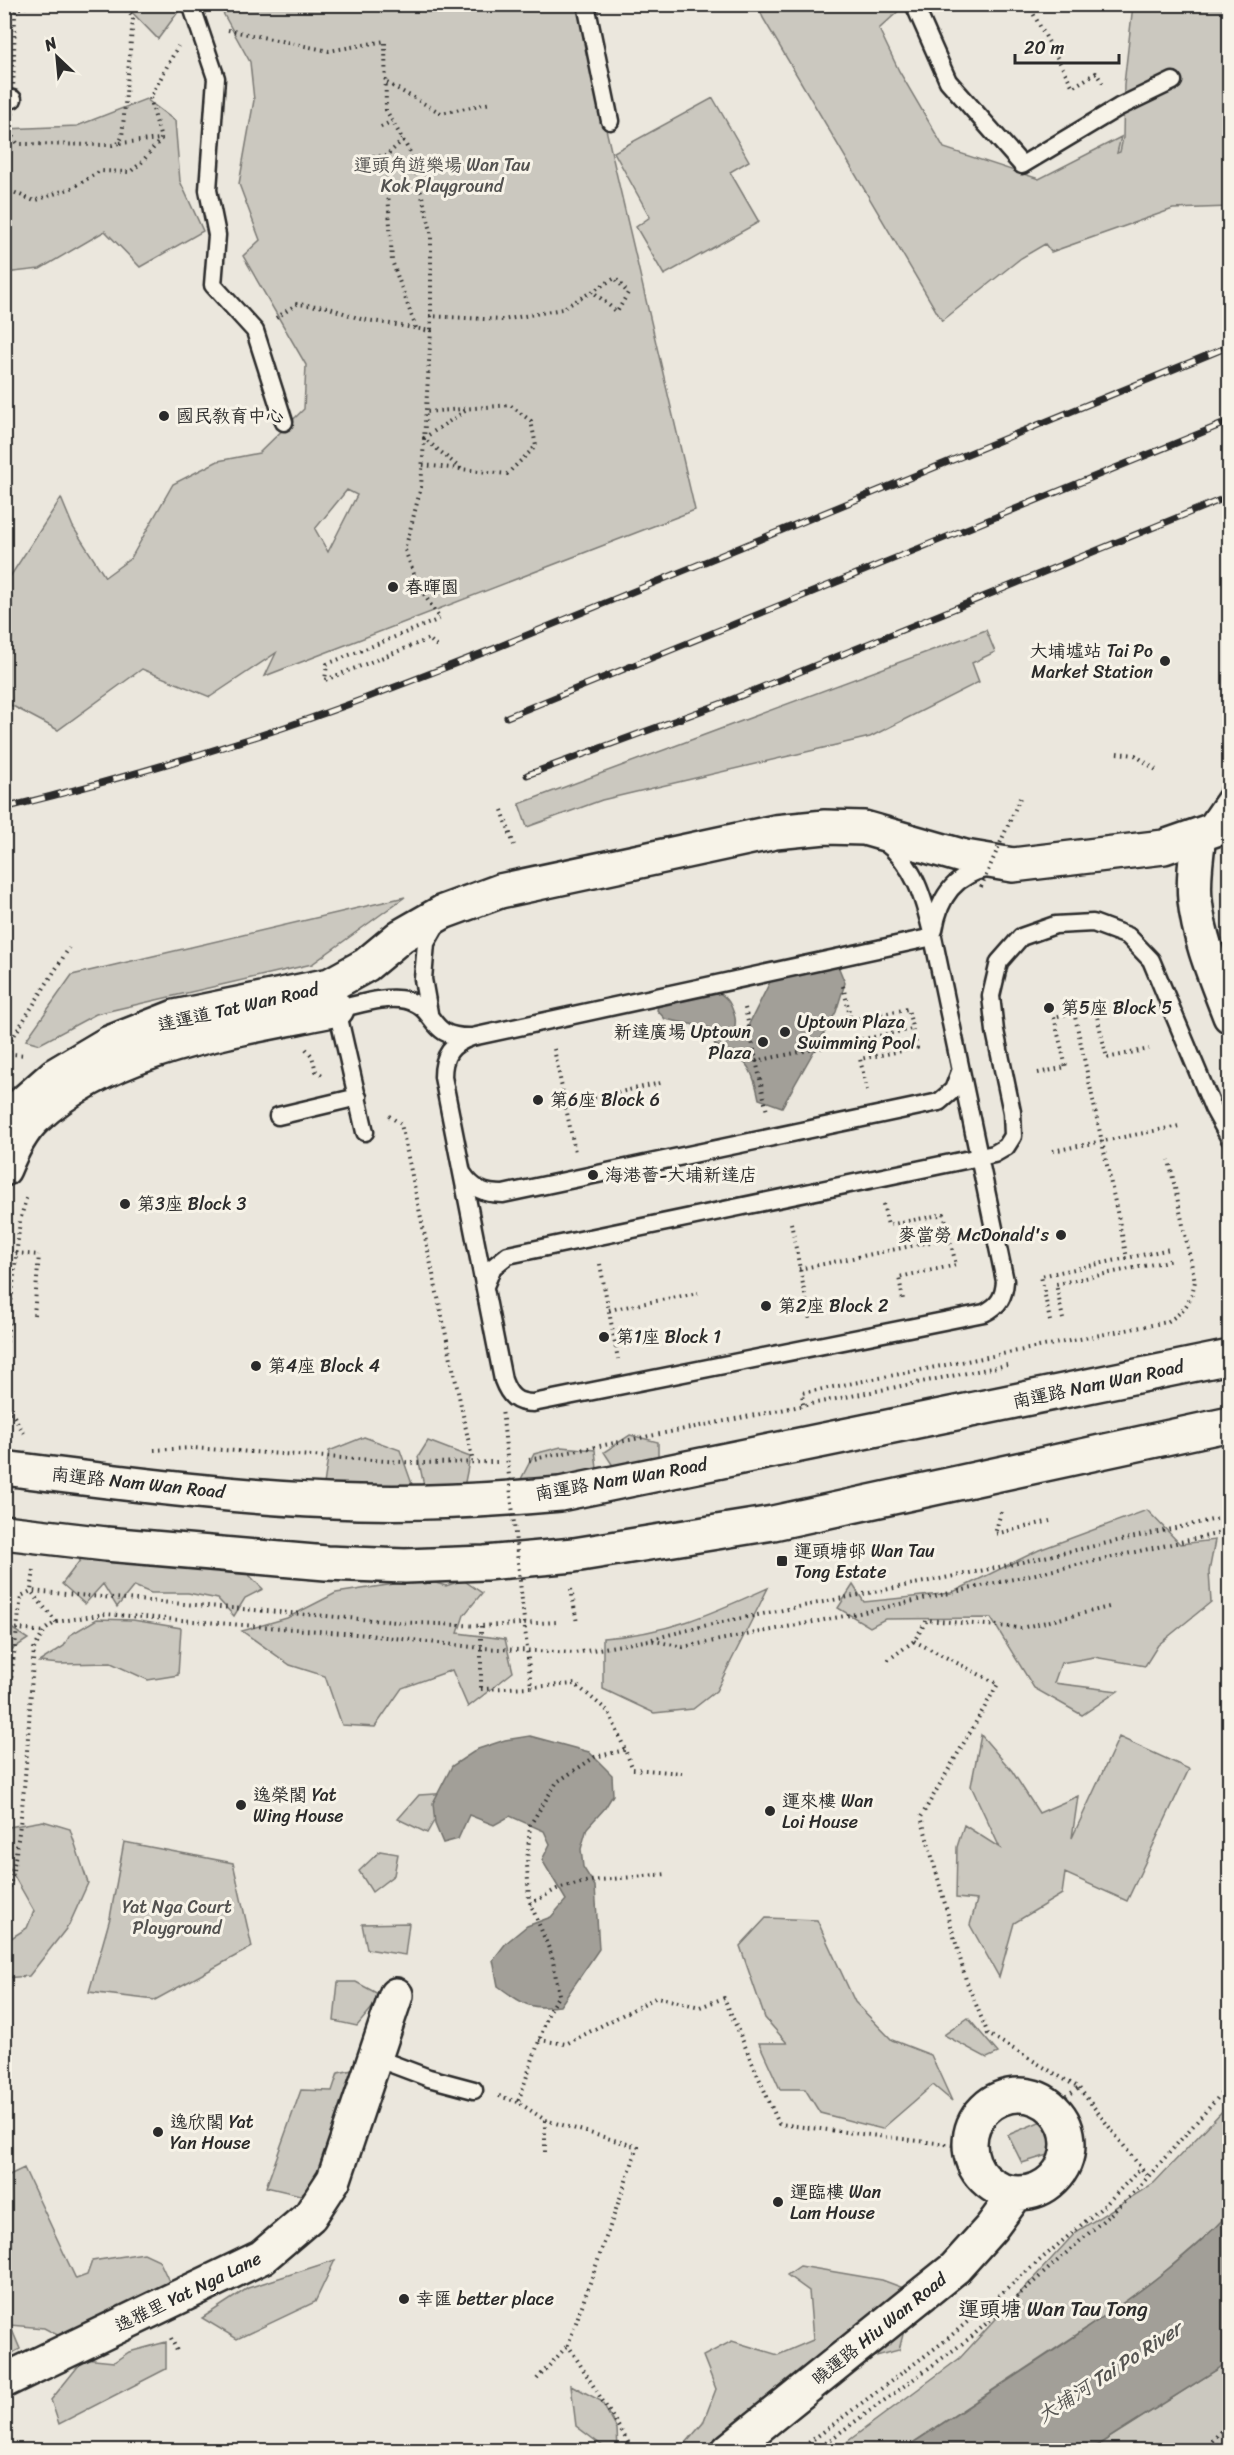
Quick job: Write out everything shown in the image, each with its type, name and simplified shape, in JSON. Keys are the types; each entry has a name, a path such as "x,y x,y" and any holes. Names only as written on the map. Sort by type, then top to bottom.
{"street":[{"name":"達運道 Tat Wan Road","path":"4,1169 12,1149 15,1111 68,1093 125,1062 183,1041 334,997 366,965 401,936 443,912 500,891 775,832 825,826 864,828 966,857 1013,865 1164,847 1230,824"},
{"path":"1199,836 1194,871 1195,902 1206,952 1230,1016"},
{"name":"南運路 Nam Wan Road","path":"4,1468 204,1491 359,1502 477,1501 560,1494 1230,1357"},
{"path":"4,1532 106,1544 326,1563 405,1566 485,1563 574,1555 773,1523 1230,1424"},
{"name":"逸雅里 Yat Nga Lane","path":"4,2381 262,2257 310,2216 334,2179 396,1995"},
{"path":"1021,2095 1037,2098 1051,2106 1061,2119 1067,2134 1068,2150 1063,2166 1053,2179 1042,2188 1029,2193 1016,2194 998,2189 983,2179 973,2164 969,2147 971,2131 978,2116 990,2104 1005,2097 1021,2095"},
{"name":"曉運路 Hiu Wan Road","path":"729,2451 955,2268 991,2228 1016,2194"}],"lane":[{"path":"191,4 216,78 208,190 217,235 213,285 255,331 284,422"},
{"path":"590,4 587,9 610,121"},
{"path":"914,4 948,81 1022,165 1119,107 1173,81"},
{"path":"1199,836 1216,808 1230,791"},
{"path":"472,1037 459,1042 447,1052 442,1077 486,1286 503,1380 507,1391 514,1399 523,1403 533,1403 984,1313 1001,1300 1005,1281 933,937 922,893 908,865 887,844 864,828"},
{"path":"933,937 937,911 947,891 964,877 986,868 1013,865"},
{"path":"443,912 426,943 423,979 429,1013 442,1033 456,1038 472,1037 933,937"},
{"path":"486,1286 493,1267 508,1255 994,1154 1006,1147 1013,1136 1012,1112 995,1031 991,996 999,962 1021,937 1055,925 1093,923 1128,936 1151,960 1213,1107 1230,1139"},
{"path":"366,1132 334,997 408,1000 429,1013"},
{"path":"463,1173 470,1185 492,1194 629,1168 939,1102 954,1090 960,1071"},
{"path":"278,1116 358,1097"},
{"path":"376,2058 429,2078 474,2090"}],"path":[{"path":"1028,4 1073,87 1096,73 1119,107"},
{"path":"119,143 122,136 133,19 126,9 30,5 17,9 9,98 12,136 16,143 112,146 119,143 161,139"},
{"path":"201,33 216,27 329,51 385,41 386,110 411,154 431,231 430,331 423,465 421,487 405,550 418,585 440,618 327,664 325,680 429,639 438,647"},
{"path":"161,139 150,98 163,73"},
{"path":"386,83 441,113 491,103"},
{"path":"381,127 392,121"},
{"path":"4,188 34,201 74,187 99,171 130,172 141,163 161,139"},
{"path":"367,156 386,156 403,140"},
{"path":"386,156 392,261 416,328"},
{"path":"429,315 503,320 562,309 592,291 615,278 628,293 617,312 592,291"},
{"path":"255,331 297,304 327,307 361,319 430,331"},
{"path":"423,465 507,474 536,446 531,421 510,405 426,412"},
{"path":"424,438 469,409"},
{"path":"424,438 462,470"},
{"path":"1117,753 1136,756 1159,772"},
{"path":"981,887 1020,798"},
{"path":"502,810 514,845"},
{"path":"5,1050 69,948"},
{"path":"843,986 851,1020 908,1009 917,1048 860,1059 867,1092"},
{"path":"745,1008 767,1113"},
{"path":"1038,1073 1066,1067 1054,1017 1074,1012 1095,1008 1107,1058 1149,1049"},
{"path":"1074,1012 1104,1141 1127,1258"},
{"path":"756,1061 912,1029"},
{"path":"554,1049 575,1152"},
{"path":"565,1104 662,1083"},
{"path":"358,1097 401,1124 473,1462"},
{"path":"1053,1151 1179,1126"},
{"path":"803,1404 802,1393 1167,1322 1183,1312 1192,1298 1195,1281 1168,1160"},
{"path":"883,1204 888,1225 944,1214 956,1265 899,1277 903,1300"},
{"path":"791,1223 810,1320"},
{"path":"800,1269 950,1238"},
{"path":"1050,1322 1041,1275 1170,1249"},
{"path":"4,1252 39,1255 34,1315"},
{"path":"1063,1319 1056,1284 1173,1260"},
{"path":"600,1264 618,1359"},
{"path":"609,1310 698,1293"},
{"path":"521,1461 1008,1365"},
{"path":"4,1398 12,1413"},
{"path":"502,1409 531,1687"},
{"path":"145,1450 192,1448 417,1463 512,1462"},
{"path":"1001,1512 995,1534 1050,1521"},
{"path":"4,1911 12,1879 23,1797 34,1649 43,1632 56,1622 105,1614 368,1635 481,1648 575,1653 650,1640 712,1624 990,1569 1230,1516"},
{"path":"650,1640 683,1647 866,1612 1230,1531"},
{"path":"564,1591 572,1589 577,1623"},
{"path":"31,1591 56,1622"},
{"path":"4,1737 21,1596 31,1591 396,1622 481,1626 557,1622"},
{"path":"888,1660 914,1641 927,1620 1021,1629 1109,1606"},
{"path":"481,1626 481,1689 575,1684 609,1712 633,1769 682,1773"},
{"path":"4,1627 43,1632"},
{"path":"914,1641 998,1684 921,1817 966,1980 987,2034 1079,2088 1148,2177"},
{"path":"537,2379 568,2345 638,2147 545,2120 518,2102 550,2009 559,1995 552,1956 530,1904 527,1864 530,1825 557,1782 595,1757 625,1749"},
{"path":"530,1904 557,1889 589,1881 667,1874"},
{"path":"539,2040 566,2044 657,1997 700,2007 724,1998 779,2124 969,2147"},
{"path":"816,2451 970,2338 1131,2196 1230,2084"},
{"path":"1051,2106 1079,2088"},
{"path":"545,2120 545,2152"},
{"path":"799,2451 945,2340 1106,2204 1141,2168"},
{"path":"568,2345 633,2451"},
{"path":"1204,2451 1230,2421"}],"green space":[{"name":"運頭角遊樂場 Wan Tau Kok Playground","path":"235,4 577,5 695,510 265,676 276,653 210,697 142,669 58,730 5,702 4,586 61,498 73,527 105,577 131,558 173,484 218,461 259,453 304,409 306,365 243,256 260,240 239,184 254,100 250,62 223,13","holes":["347,490 357,495 328,552 315,529"]},
{"path":"125,5 176,5 178,12 158,39"},
{"path":"758,5 905,5 879,29 899,71 944,148 1039,179 1121,137 1117,153 1120,152 1123,138 1124,84 1133,5 1229,5 1229,207 1173,209 1051,252 1045,244 1021,258 942,321 763,18"},
{"path":"713,98 749,161 730,172 759,222 664,275 636,227 650,217 614,152"},
{"path":"146,99 175,121 180,181 203,231 140,267 105,231 40,269 5,273 5,129 77,126"},
{"path":"986,630 995,652 972,663 979,682 870,737 602,800 527,827 519,804"},
{"path":"405,897 312,964 96,1014 40,1044 26,1040 72,975"},
{"path":"630,1435 658,1442 658,1455 641,1491 621,1478 604,1452"},
{"path":"364,1437 400,1450 413,1487 323,1491 329,1451"},
{"path":"428,1441 470,1457 463,1492 424,1486 418,1457"},
{"path":"561,1447 595,1450 600,1498 519,1483 534,1454"},
{"path":"1147,1510 1180,1544 1215,1540 1209,1572 1211,1602 1158,1645 1145,1666 1094,1657 1061,1663 1054,1683 1118,1691 1082,1715 1034,1688 991,1618 885,1619 870,1627 838,1608 853,1585 864,1602 951,1593 1039,1550"},
{"path":"81,1559 119,1559 160,1565 242,1568 263,1589 245,1598 234,1616 218,1599 188,1593 151,1593 134,1586 117,1607 103,1584 85,1604 62,1584"},
{"path":"463,1580 482,1593 464,1615 458,1633 505,1639 513,1672 468,1707 452,1670 402,1688 375,1727 342,1725 325,1676 290,1665 242,1631 287,1618 336,1593 407,1582 432,1582 446,1586"},
{"path":"768,1588 716,1691 693,1709 654,1713 603,1689 603,1638 648,1632 688,1621"},
{"path":"97,1619 133,1620 181,1628 178,1675 148,1680 111,1663 39,1662 64,1646 70,1635"},
{"path":"5,1624 28,1639 4,1654"},
{"path":"981,1735 1012,1771 1039,1813 1078,1796 1072,1838 1119,1737 1189,1769 1127,1901 1065,1873 1062,1894 1014,1923 999,1977 970,1925 977,1900 956,1898 957,1847 964,1825 1000,1848 971,1786"},
{"path":"450,1793 427,1833 398,1819 419,1795"},
{"path":"43,1821 70,1829 88,1883 69,1925 29,1976 5,1978 5,1942 27,1928 34,1911 5,1860 9,1827"},
{"name":"Yat Nga Court Playground","path":"124,1842 233,1863 252,1947 155,2000 89,1992 110,1918"},
{"path":"380,1851 398,1854 394,1875 372,1892 359,1871"},
{"path":"766,1918 817,1920 855,2002 892,2040 931,2055 952,2101 933,2085 882,2129 820,2113 805,2089 780,2089 759,2043 787,2043 765,2018 740,1946"},
{"path":"409,1923 405,1955 367,1949 362,1924"},
{"path":"338,1982 356,1982 382,1996 357,2026 334,2021"},
{"path":"968,2018 998,2053 987,2058 944,2035"},
{"path":"367,2067 356,2148 300,2195 266,2187 301,2090 332,2091 338,2073"},
{"path":"1229,2104 1229,2213 1212,2231 1161,2275 1117,2308 902,2450 836,2450 960,2358 1076,2232 1154,2183"},
{"path":"1039,2122 1077,2126 1081,2145 1022,2163 1008,2135"},
{"path":"24,2168 76,2279 87,2275 92,2261 144,2253 159,2260 174,2292 96,2355 44,2328 10,2325 20,2349 5,2357 5,2177"},
{"path":"335,2260 315,2302 237,2339 202,2318 248,2288"},
{"path":"800,2266 882,2280 914,2292 899,2350 835,2367 729,2450 680,2450 703,2423 716,2389 703,2356 732,2341 778,2355 813,2340 809,2291 787,2275"},
{"path":"166,2342 166,2369 59,2424 51,2400 84,2359 114,2362 129,2352"},
{"path":"1229,2360 1229,2450 1090,2450 1218,2369"},
{"path":"571,2385 601,2401 617,2429 618,2450 608,2450 576,2426"}],"water":[{"name":"Uptown Plaza Swimming Pool","path":"817,953 836,961 845,983 836,1012 782,1107 759,1099 754,1078 746,1064 715,1045 710,1028 665,1019 657,1010 660,998 700,990 718,993 731,1006 735,1021 733,1037 740,1042 777,968 795,957"},
{"path":"530,1736 589,1752 612,1775 613,1795 587,1828 581,1849 583,1867 595,1886 599,1949 560,2006 550,2007 527,2004 498,1986 493,1960 506,1943 527,1926 551,1917 566,1900 542,1860 550,1844 544,1831 510,1816 494,1825 469,1815 458,1839 443,1843 435,1824 433,1803 452,1766 478,1749 505,1740"},
{"name":"大埔河 Tai Po River","path":"1229,2213 1229,2360 1218,2369 1090,2450 902,2450 1128,2299 1191,2250"}],"railway":[{"path":"4,808 195,756 377,694 493,649 1230,346"},
{"path":"507,717 1230,421"},
{"path":"527,775 728,701 1230,496"}],"place":[{"name":"國民教育中心","path":"164,416"},
{"name":"春暉園","path":"393,587"},
{"name":"大埔墟站 Tai Po Market Station","path":"1165,661"},
{"name":"第5座 Block 5","path":"1049,1008"},
{"name":"Uptown Plaza Swimming Pool","path":"785,1032"},
{"name":"新達廣場 Uptown Plaza","path":"763,1042"},
{"name":"第6座 Block 6","path":"538,1100"},
{"name":"海港薈-大埔新達店","path":"593,1175"},
{"name":"第3座 Block 3","path":"125,1204"},
{"name":"麥當勞 McDonald's","path":"1061,1235"},
{"name":"第2座 Block 2","path":"766,1306"},
{"name":"第1座 Block 1","path":"604,1337"},
{"name":"第4座 Block 4","path":"256,1366"},
{"name":"運頭塘邨 Wan Tau Tong Estate","path":"782,1561"},
{"name":"逸榮閣 Yat Wing House","path":"241,1805"},
{"name":"運來樓 Wan Loi House","path":"770,1811"},
{"name":"逸欣閣 Yat Yan House","path":"158,2132"},
{"name":"運臨樓 Wan Lam House","path":"778,2202"},
{"name":"幸匯 better place","path":"404,2299"}],"district":[{"name":"運頭塘 Wan Tau Tong","path":"1053,2309"}]}
